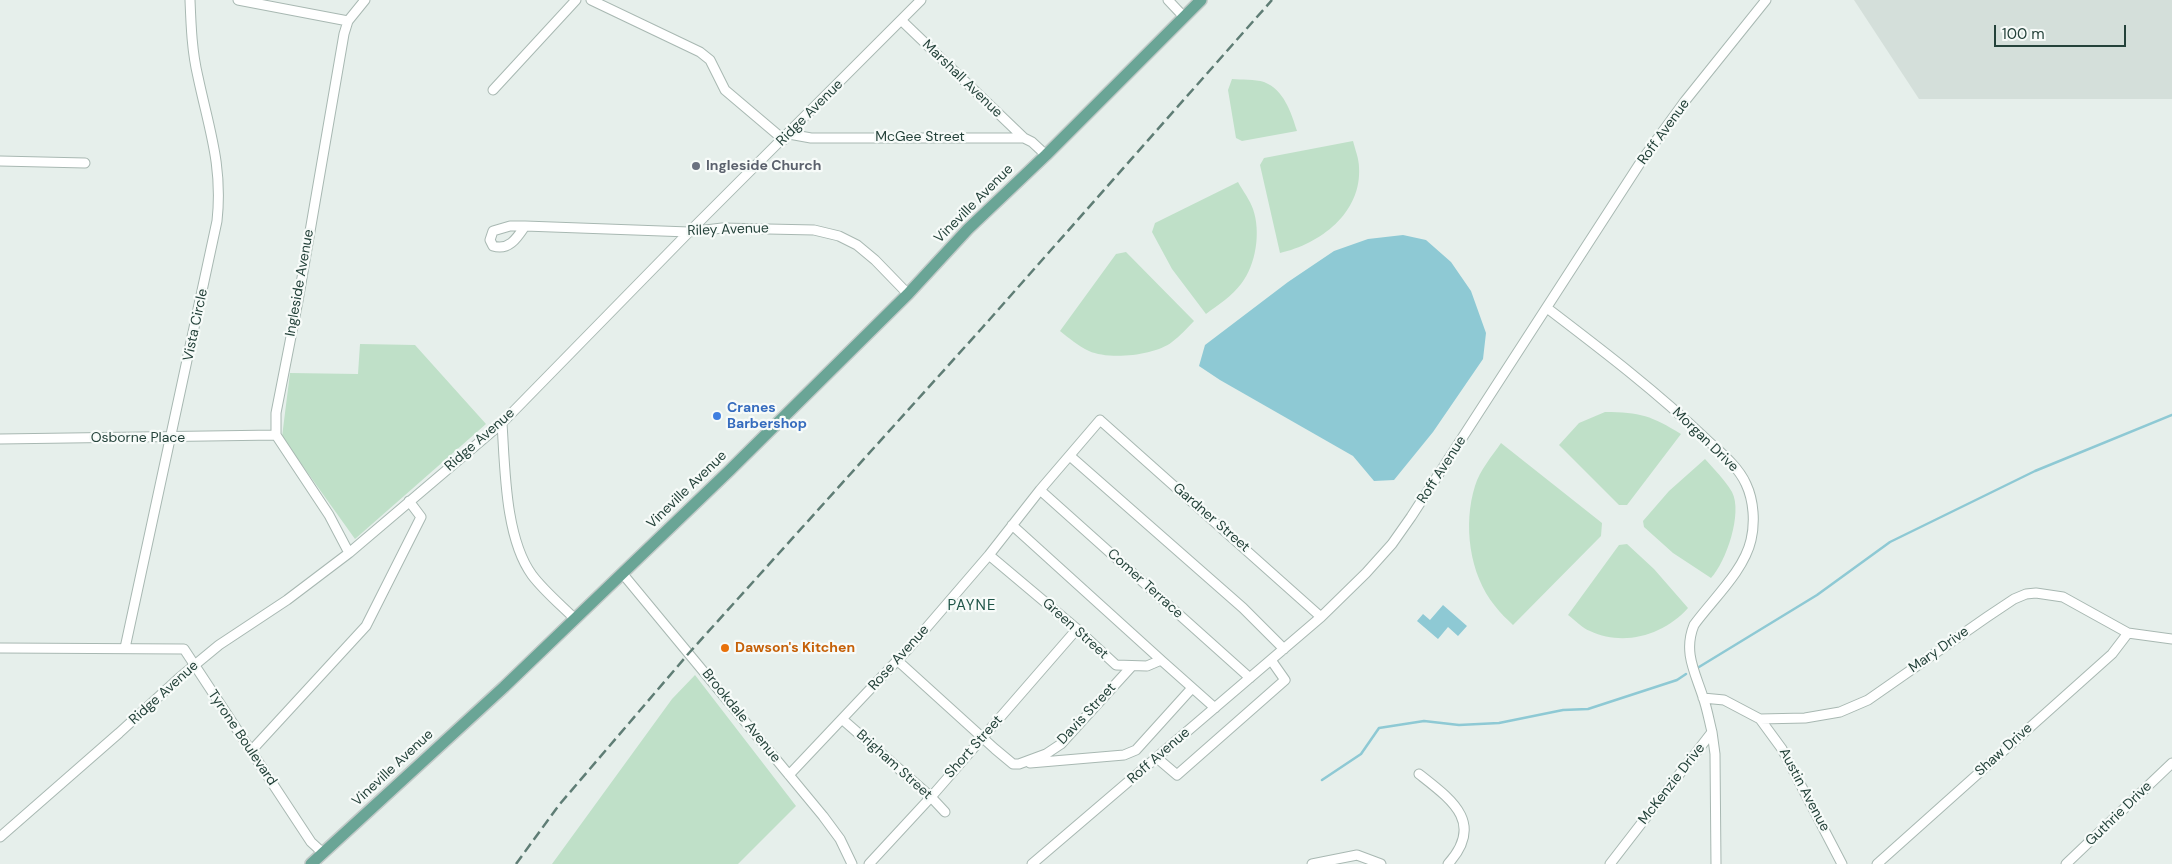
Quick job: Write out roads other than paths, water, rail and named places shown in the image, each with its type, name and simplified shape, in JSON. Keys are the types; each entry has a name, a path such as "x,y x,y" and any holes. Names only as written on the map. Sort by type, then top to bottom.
{"main road":[{"name":"Vineville Avenue","path":"311,864 575,619 908,294 968,229 1046,155 1201,0"}],"street":[{"name":"Vista Circle","path":"125,648 213,247 220,200 216,155 197,75 190,0"},
{"path":"238,0 348,21"},
{"name":"Ingleside Avenue","path":"276,435 276,413 298,301 344,34 348,21 365,0"},
{"path":"493,90 576,0"},
{"path":"591,0 700,52 710,60 725,90 786,137"},
{"name":"Ridge Avenue","path":"0,837 218,645 287,600 349,553 502,423 689,232 921,0"},
{"path":"1168,0 1184,17"},
{"name":"Roff Avenue","path":"1032,864 1321,617 1379,558 1412,517 1642,160 1766,0"},
{"name":"Marshall Avenue","path":"901,20 1024,138"},
{"name":"McGee Street","path":"786,137 1024,138"},
{"path":"1024,138 1032,142 1046,155"},
{"path":"0,161 84,163"},
{"name":"Riley Avenue","path":"525,226 689,232 722,228 809,229 839,236 862,250 908,294"},
{"name":"Morgan Drive","path":"1547,308 1642,380 1732,464 1746,483 1752,502 1753,519 1747,552 1741,565 1694,625 1690,634 1690,661 1703,698"},
{"name":"Gardner Street","path":"1100,420 1321,617"},
{"name":"Rose Avenue","path":"789,775 898,661 989,555 1040,490 1100,420"},
{"path":"502,423 510,507 519,548 532,575 575,619"},
{"name":"Osborne Place","path":"0,438 172,438 276,435"},
{"path":"276,435 329,515 349,553"},
{"path":"1070,456 1243,608 1284,649"},
{"name":"Comer Terrace","path":"1040,490 1250,678"},
{"path":"251,751 366,626 421,517 409,501"},
{"path":"1012,525 1215,708"},
{"name":"Green Street","path":"989,555 1078,629 1116,665 1147,666 1161,660"},
{"name":"Brookdale Avenue","path":"622,573 835,831 852,864"},
{"name":"Mary Drive","path":"1760,719 1822,716 1854,707 1868,700 2014,599 2026,594 2036,593 2063,597 2128,633 2172,639"},
{"name":"Short Street","path":"869,864 931,797 1078,629"},
{"name":"Shaw Drive","path":"1877,864 2112,654 2128,633"},
{"name":"Tyrone Boulevard","path":"0,648 184,649 312,842 323,853"},
{"path":"1157,758 1177,775 1285,680 1271,660"},
{"path":"898,661 1013,764 1124,755 1136,750 1192,688"},
{"name":"Davis Street","path":"1019,764 1046,754 1061,744 1132,666"},
{"path":"1703,698 1724,700 1760,719"},
{"name":"McKenzie Drive","path":"1610,864 1712,732 1703,698"},
{"name":"Brigham Street","path":"842,719 931,797 945,812"},
{"name":"Austin Avenue","path":"1760,719 1782,749 1842,864"},
{"path":"1712,732 1715,754 1716,864"},
{"name":"Guthrie Drive","path":"2066,864 2172,763"},
{"path":"1419,774 1454,804 1462,819 1464,827 1463,844 1448,864"},
{"path":"1312,864 1357,855 1381,864"}],"water":[{"path":"1403,235 1426,240 1451,262 1471,291 1486,333 1483,359 1433,432 1394,480 1374,481 1353,456 1199,366 1205,345 1288,282 1334,251 1368,239"},
{"path":"1443,605 1467,626 1458,636 1448,627 1438,639 1417,621 1423,614 1430,620"}],"waterway":[{"path":"1699,667 1817,595 1890,542 2035,471 2172,415"},
{"path":"1322,780 1361,754 1379,728 1424,721 1459,725 1499,723 1563,710 1588,709 1677,680 1686,674"}],"railway":[{"path":"516,864 559,805 689,653 982,328 1272,0"}],"place":[{"name":"Ingleside Church","path":"696,166"},
{"name":"Cranes Barbershop","path":"717,416"},
{"name":"Dawson's Kitchen","path":"725,648"}],"district":[{"name":"PAYNE","path":"972,606"}]}
